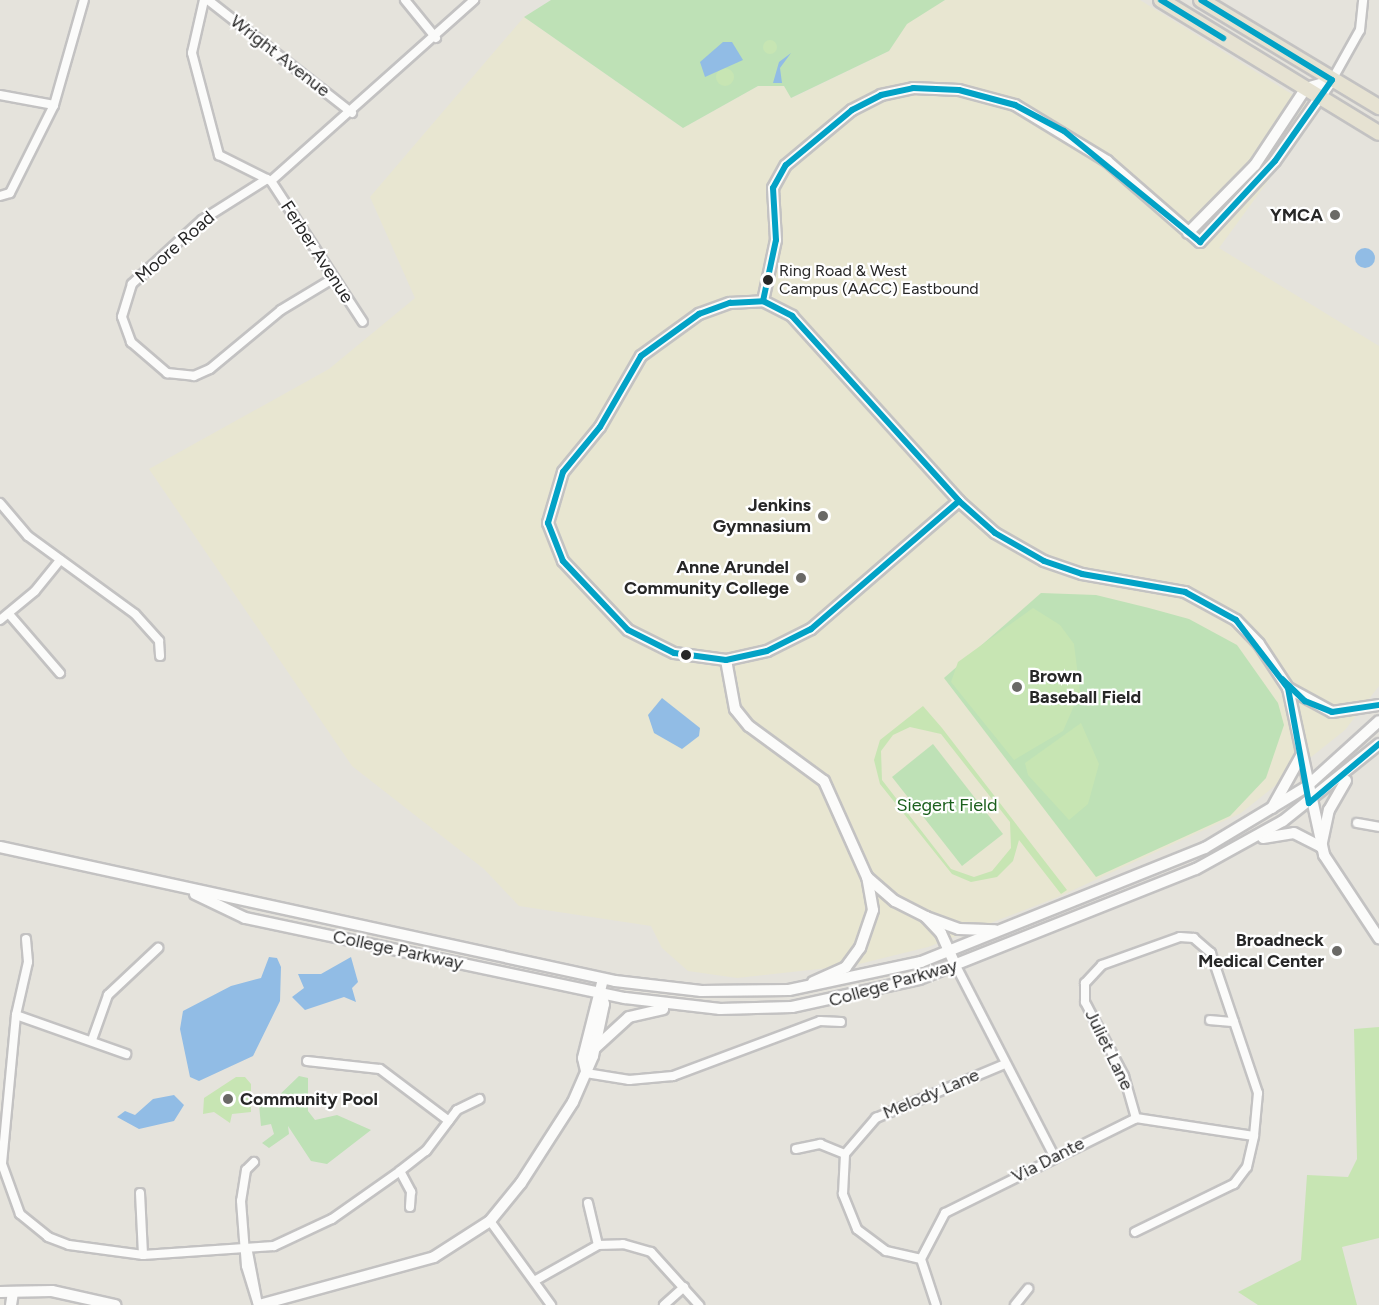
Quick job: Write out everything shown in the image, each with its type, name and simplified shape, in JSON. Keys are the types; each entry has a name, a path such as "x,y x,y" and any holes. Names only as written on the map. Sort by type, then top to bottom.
{"highway":[{"path":"1161,0 1379,133"},
{"path":"1201,0 1379,107"}],"street":[{"path":"0,196 10,193 54,105 84,0"},
{"path":"206,0 192,53 219,155 269,180"},
{"name":"Wright Avenue","path":"206,0 352,113"},
{"path":"405,0 436,38"},
{"name":"Moore Road","path":"334,278 281,310 210,369 194,376 167,373 131,342 122,317 132,284 202,220 269,180 352,113 436,38 474,0"},
{"path":"1188,232 1255,165 1312,92 1332,80 1360,30 1363,0"},
{"path":"763,301 776,240 773,188 786,165 852,110 881,95 913,88 959,90 1015,105 1064,131 1200,242 1275,161 1312,92"},
{"path":"0,95 54,105"},
{"name":"Ferber Avenue","path":"269,180 363,322"},
{"path":"960,501 811,629 767,651 726,660 659,646 628,630 563,561 548,523 553,490 600,428 640,356 699,314 730,303 763,301 792,316 910,448 960,501 995,533 1044,561 1082,574 1185,592 1213,605 1259,644 1288,688 1309,802 1321,847 1379,938"},
{"path":"0,503 28,536 135,614 159,642 160,656"},
{"path":"0,620 9,614 60,561"},
{"path":"9,614 60,673"},
{"path":"726,660 735,709 749,726 824,781 867,876 873,910 860,948 846,967 789,990"},
{"path":"1288,688 1332,712 1379,705"},
{"name":"College Parkway","path":"0,848 185,890 309,912 603,979 701,991 789,990 861,979 950,952 1205,848 1269,812 1306,787 1379,721"},
{"name":"College Parkway","path":"185,890 245,918 600,993 692,1007 756,1009 836,1001 956,966 1238,848 1309,802 1364,759 1379,744"},
{"path":"1269,812 1301,756"},
{"path":"1321,847 1336,792 1364,759"},
{"path":"1357,824 1379,826"},
{"path":"1238,848 1288,833 1321,847"},
{"path":"867,876 895,901 926,917 971,931 1013,927"},
{"path":"245,918 289,922 309,912 318,927 352,940"},
{"path":"926,917 950,952 1005,1064 1054,1156"},
{"name":"Juliet Lane","path":"1135,1232 1234,1184 1247,1167 1254,1136 1258,1093 1211,953 1194,938 1180,937 1102,964 1085,983 1085,1002 1124,1076 1136,1118"},
{"path":"26,939 28,962 16,1015 2,1164 11,1199 48,1237 113,1255 143,1256 248,1250 306,1233 400,1171 426,1151 449,1121 480,1099"},
{"path":"92,1041 108,995 158,948"},
{"path":"586,1073 583,1058 603,979"},
{"path":"255,1162 242,1183 248,1250 255,1265 258,1305 434,1257 490,1221 558,1129 586,1073 594,1049 604,1004 600,993"},
{"path":"594,1049 629,1017 692,1007"},
{"path":"16,1015 126,1054"},
{"path":"1210,1020 1234,1022"},
{"path":"586,1073 629,1080 673,1076 820,1021 841,1022"},
{"path":"307,1062 380,1069 449,1121"},
{"name":"Melody Lane","path":"845,1154 876,1118 1005,1064"},
{"path":"1136,1118 1254,1136"},
{"name":"Via Dante","path":"921,1259 945,1213 1054,1156 1136,1118"},
{"path":"796,1149 819,1144 845,1154 843,1194 857,1229 886,1251 921,1259 936,1305"},
{"path":"400,1171 411,1192 410,1207"},
{"path":"140,1193 143,1256"},
{"path":"588,1203 598,1245"},
{"path":"490,1221 536,1280 551,1305"},
{"path":"536,1280 598,1245 623,1244 651,1252 699,1305"},
{"path":"664,1305 684,1287"},
{"path":"1015,1305 1028,1289"},
{"path":"0,1292 71,1293 115,1305"},
{"path":"11,1305 13,1293"}],"shaded area":[{"name":"Anne Arundel Community College","path":"945,0 1140,0 1319,111 1219,248 1379,346 1379,686 1345,730 1241,813 1058,897 928,947 855,965 737,978 688,971 662,948 651,926 519,906 484,869 352,766 149,469 329,369 415,298 370,197 524,17 683,128 758,86 784,86 792,98 889,51 906,24"}],"green space":[{"path":"551,0 945,0 907,24 889,51 791,98 784,86 758,86 683,128 524,17"},
{"path":"767,40 773,40 777,47 773,54 767,54 763,50 763,44"},
{"path":"725,68 733,73 734,77 729,85 725,86 717,81 716,77 721,69"},
{"path":"1041,593 1096,595 1149,608 1189,619 1237,645 1278,703 1284,725 1266,778 1230,816 1096,877 944,678"},
{"name":"Brown Baseball Field","path":"1033,608 1060,625 1074,644 1080,692 1063,731 1014,760 951,682 958,662"},
{"path":"923,706 1067,890 1061,894 1019,840 1013,861 997,877 971,882 952,874 880,784 874,760 880,740","holes":["910,727 941,734 1010,822 1011,848 992,871 974,877 951,869 882,780 881,751 893,735"]},
{"path":"1081,723 1099,764 1088,804 1069,820 1028,775 1025,763"},
{"name":"Siegert Field","path":"933,744 1003,834 962,866 892,777"},
{"path":"1379,1027 1379,1238 1342,1247 1357,1305 1258,1305 1238,1292 1301,1260 1307,1175 1348,1177 1357,1159 1354,1029"},
{"path":"299,1076 308,1078 308,1111 315,1120 337,1115 371,1130 327,1164 311,1161 288,1126 289,1134 269,1148 262,1143 274,1134 271,1124 261,1126 258,1094 272,1102"},
{"name":"Community Pool","path":"236,1077 245,1077 251,1084 251,1112 232,1114 230,1123 214,1112 203,1114 204,1098"}],"water":[{"path":"723,42 732,42 743,60 705,77 700,62"},
{"path":"791,53 780,68 782,83 773,83 779,62"},
{"path":"1365,248 1372,251 1375,258 1372,265 1365,268 1358,265 1355,258 1358,251"},
{"path":"662,698 700,728 699,736 682,749 654,733 648,715"},
{"path":"269,957 277,958 281,967 280,1001 253,1056 199,1081 190,1077 180,1029 183,1011 231,986 261,978"},
{"path":"351,957 358,982 352,988 356,1002 344,997 305,1010 292,997 304,988 298,974 321,974"},
{"path":"174,1095 184,1105 174,1121 139,1129 117,1117 125,1111 135,1115 153,1099"}],"transit line":[{"path":"1161,0 1223,38"},
{"path":"763,301 776,240 773,188 786,165 852,110 881,95 913,88 959,90 1015,105 1064,131 1200,242 1275,161 1332,80 1201,0"},
{"path":"763,301 792,316 959,501 811,629 767,651 726,660 674,653 628,630 563,561 548,523 563,472 600,427 641,356 699,314 730,303 763,301"},
{"path":"959,501 995,533 1044,561 1082,574 1185,592 1236,620 1288,688 1309,803"},
{"path":"1282,679 1305,701 1332,712 1379,705"},
{"path":"1309,803 1379,744"}],"place":[{"name":"YMCA","path":"1335,215"},
{"name":"Ring Road & West Campus (AACC) Eastbound","path":"768,280"},
{"name":"Jenkins Gymnasium","path":"823,516"},
{"name":"Anne Arundel Community College","path":"801,578"},
{"name":"Brown Baseball Field","path":"1017,687"},
{"name":"Broadneck Medical Center","path":"1337,951"},
{"name":"Community Pool","path":"228,1099"}]}
